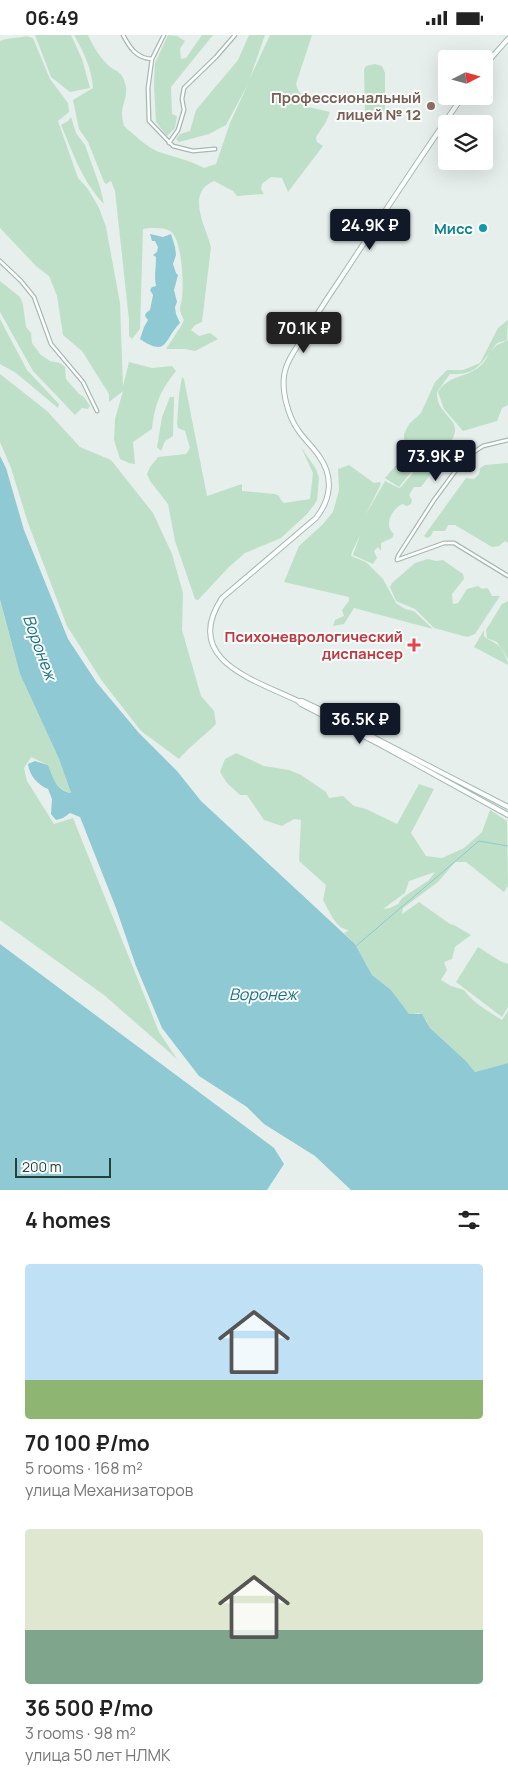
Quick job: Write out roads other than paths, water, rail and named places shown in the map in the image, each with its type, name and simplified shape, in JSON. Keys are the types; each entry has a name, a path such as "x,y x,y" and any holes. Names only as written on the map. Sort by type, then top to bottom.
{"main road":[{"path":"493,56 508,39"},
{"path":"457,105 325,301 288,363 284,376 284,387 289,413 298,431 326,467 329,479 329,491 326,501 316,518 222,598 213,612 210,624 211,640 216,652 236,672 317,707 508,815"},
{"path":"365,735 508,807"}],"street":[{"path":"123,35 129,47 137,56 144,59 152,59"},
{"path":"164,35 152,59 148,88 149,121 173,146 193,151 215,149"},
{"path":"169,143 178,130 184,110 182,99 184,88 216,57 235,35"},
{"path":"0,261 31,293 38,305 51,345 83,382 97,411"},
{"path":"508,439 483,446 465,458 434,500 397,560 444,543 454,543 465,552 508,576"}],"water":[{"path":"150,234 163,237 171,234 176,255 173,264 178,275 174,290 177,302 175,307 176,314 180,323 161,347 156,347 140,339 148,320 145,316 150,310 153,295 150,290 156,286 156,257 153,255 157,252 158,247 155,241 152,241"},
{"name":"Воронеж","path":"0,456 6,468 24,530 68,639 97,683 139,733 177,771 201,801 355,944 372,975 391,990 409,1014 422,1014 430,1028 466,1061 475,1072 508,1063 508,1190 351,1190 315,1156 264,1124 247,1107 199,1076 162,1028 136,966 116,908 80,817 70,813 56,820 51,814 52,799 48,789 41,785 30,772 28,764 35,761 48,765 58,786 71,793 59,759 20,674 0,600"},
{"path":"0,944 274,1148 284,1164 267,1190 0,1190"}],"waterway":[{"path":"356,946 479,841 508,846"}],"place":[{"name":"Профессиональный лицей № 12","path":"431,106"},
{"name":"Мисс","path":"483,228"},
{"name":"Психоневрологический диспансер","path":"414,645"}]}
